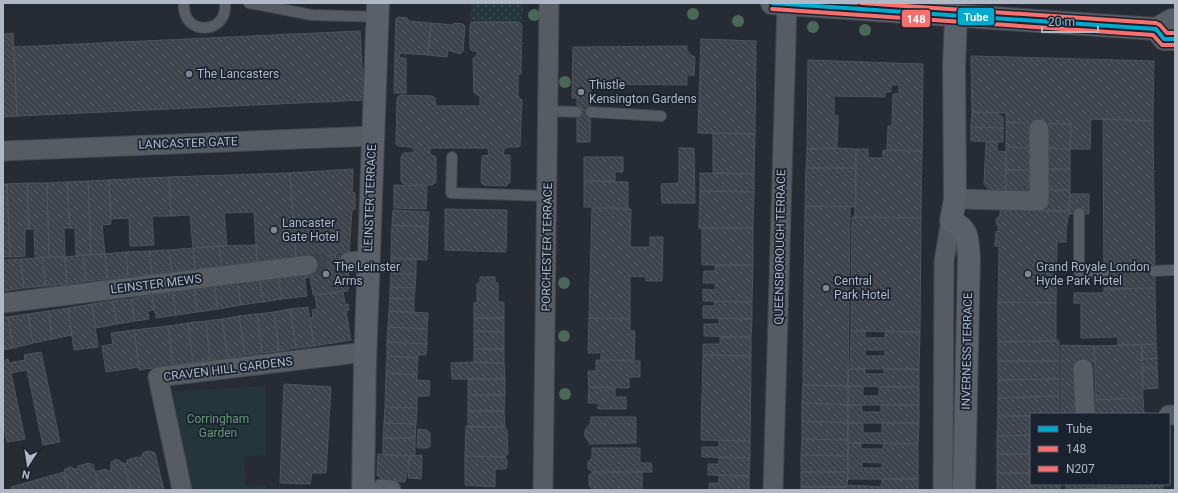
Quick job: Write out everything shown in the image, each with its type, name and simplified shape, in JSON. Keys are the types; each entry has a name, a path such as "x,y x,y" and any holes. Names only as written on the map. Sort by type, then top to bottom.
{"main road":[{"path":"779,4 956,16 1170,27"},
{"name":"LEINSTER TERRACE","path":"378,10 372,136 359,261 365,352 378,490"},
{"name":"INVERNESS TERRACE","path":"956,16 954,65 954,199 951,221 960,225 966,233 969,258 964,490"}],"street":[{"name":"PORCHESTER TERRACE","path":"543,490 549,3"},
{"name":"QUEENSBOROUGH TERRACE","path":"774,490 779,4"},
{"path":"954,199 1039,201 1039,129"},
{"name":"LANCASTER GATE","path":"3,151 372,136"},
{"name":"INVERNESS TERRACE","path":"943,490 944,261 951,221"},
{"name":"LEINSTER MEWS","path":"4,304 308,265"},
{"name":"CRAVEN HILL GARDENS","path":"182,490 158,377 365,352"},
{"path":"1083,369 1085,413"}],"lane":[{"path":"184,3 185,15 189,21 201,28 214,26 220,21 225,9 224,3"},
{"path":"249,3 312,15 378,10"},
{"path":"548,111 577,112"},
{"path":"591,112 661,116"},
{"path":"452,157 451,193 547,196"},
{"path":"1079,213 1079,272 1104,272"},
{"path":"1154,271 1175,270"}],"green space":[{"path":"471,3 523,3 522,25 519,22 473,22 470,24"},
{"name":"Corringham Garden","path":"266,386 266,455 244,456 246,486 266,485 267,490 189,490 173,391"}],"building":[{"path":"398,17 407,18 409,21 431,23 428,55 400,53 399,58 406,58 406,93 394,93 396,19"},
{"path":"473,22 519,22 522,25 521,74 518,74 518,96 522,100 520,146 508,147 504,149 503,155 509,155 510,157 510,182 506,186 484,185 481,182 482,156 489,155 488,148 430,148 430,154 436,157 436,182 432,185 404,184 401,181 401,157 404,153 414,153 414,149 396,144 397,98 400,95 432,96 435,98 436,106 480,106 480,96 474,92 473,58 477,56 477,51 472,51 470,49 470,24"},
{"path":"431,23 453,25 454,23 463,24 465,26 463,51 460,54 448,50 447,57 428,55"},
{"name":"The Lancasters","path":"360,31 364,100 17,116 14,47"},
{"path":"13,33 17,116 3,117 3,34"},
{"path":"701,39 756,41 755,134 698,133"},
{"name":"Thistle Kensington Gardens","path":"687,46 687,50 695,57 694,75 687,75 687,85 591,84 590,142 577,142 577,98 572,98 573,47"},
{"path":"971,56 1154,61 1153,121 1091,119 1090,149 1070,149 1071,124 1006,122 1006,113 972,112"},
{"path":"808,60 923,64 922,151 887,150 888,126 892,126 893,94 899,94 899,85 891,85 891,92 885,92 885,97 834,96 834,115 838,116 837,148 807,149"},
{"path":"972,112 996,113 1003,117 1003,128 971,127"},
{"path":"1103,119 1153,121 1155,288 1104,289"},
{"path":"1006,122 1029,123 1029,148 1006,147"},
{"path":"1047,123 1071,124 1070,149 1047,148"},
{"path":"971,127 1003,128 1003,142 971,141"},
{"path":"713,133 755,134 754,174 713,173"},
{"path":"986,142 997,142 997,151 1006,152 1006,190 989,190 984,184"},
{"path":"1006,147 1029,148 1029,170 1006,170"},
{"path":"679,148 694,148 695,203 662,203 661,184 679,183"},
{"path":"1047,148 1070,149 1070,169 1047,169"},
{"path":"807,149 856,149 856,168 806,168"},
{"path":"856,149 868,149 868,158 883,158 883,150 922,151 921,218 855,217"},
{"path":"584,157 623,157 623,172 615,172 615,181 584,181"},
{"path":"806,168 856,168 856,207 805,206"},
{"path":"353,169 352,192 355,193 355,209 352,210 349,254 296,257 290,173"},
{"path":"1047,169 1070,169 1070,190 1046,190"},
{"path":"1006,170 1029,170 1028,191 1006,190"},
{"name":"Lancaster Gate Hotel","path":"290,173 296,257 257,261 254,212 224,213 227,246 193,248 190,215 171,216 169,177"},
{"path":"700,173 754,174 754,192 700,191"},
{"path":"169,177 171,216 152,216 154,245 130,246 129,218 111,219 109,180"},
{"path":"109,180 111,224 102,225 105,254 91,255 88,181"},
{"path":"88,181 91,255 76,256 75,228 70,228 67,182"},
{"path":"584,181 628,182 628,208 584,207"},
{"path":"67,182 70,228 64,228 65,257 49,257 47,183"},
{"path":"27,183 29,229 25,229 25,256 10,257 7,184"},
{"path":"27,183 47,183 49,257 35,258 34,229 29,229"},
{"path":"3,184 7,184 10,257 3,257"},
{"path":"394,185 427,186 426,209 394,208"},
{"path":"1046,190 1070,190 1069,211 1046,211"},
{"path":"700,191 754,192 753,228 699,228"},
{"path":"1070,194 1089,194 1089,214 1069,214"},
{"name":"Central Park Hotel","path":"805,206 850,207 848,386 803,385"},
{"path":"592,208 631,209 630,247 650,247 650,237 663,237 662,281 646,281 646,277 630,276 630,319 589,318"},
{"path":"445,209 507,210 506,252 445,250"},
{"path":"393,210 429,212 428,227 392,225"},
{"name":"Grand Royale London Hyde Park Hotel","path":"1000,210 1069,211 1066,242 1057,242 1056,303 998,302 999,246 995,246 996,232 999,231 996,222 1000,215"},
{"path":"852,217 921,218 920,332 851,331"},
{"path":"392,225 428,227 427,260 391,258"},
{"path":"702,228 753,228 753,265 702,265"},
{"path":"256,245 257,261 222,266 219,246"},
{"path":"219,246 222,266 195,269 193,248"},
{"path":"193,248 195,269 172,271 169,250"},
{"path":"169,250 172,271 152,274 149,251"},
{"path":"149,251 152,274 128,276 126,252"},
{"path":"126,252 128,276 107,279 105,254"},
{"path":"105,254 107,279 86,281 83,255"},
{"name":"The Leinster Arms","path":"349,254 348,291 313,295 310,277 305,278 304,273 307,257"},
{"path":"83,255 86,281 67,284 65,257"},
{"path":"65,257 67,284 46,286 42,258"},
{"path":"42,258 46,286 24,288 21,259"},
{"path":"391,258 416,259 416,274 391,273"},
{"path":"21,259 24,288 3,291 3,260"},
{"path":"715,265 753,265 752,302 703,301 703,289 715,290 716,283 703,283 704,271 715,271"},
{"path":"304,273 307,296 282,299 278,277"},
{"path":"391,273 416,274 415,288 390,287"},
{"path":"278,277 282,299 263,302 260,280"},
{"path":"480,277 495,277 495,282 498,283 498,302 504,302 504,318 474,318 474,303 477,303 477,283 480,283"},
{"path":"260,280 263,302 241,305 237,283"},
{"path":"237,283 241,305 218,309 214,286"},
{"path":"214,286 218,309 197,312 194,289"},
{"path":"390,287 415,288 414,299 390,298"},
{"path":"1155,288 1156,344 1118,345 1118,337 1081,338 1081,303 1074,303 1074,293 1104,293 1104,289"},
{"path":"194,289 197,312 176,315 173,293"},
{"path":"343,291 345,304 348,304 349,310 346,311 351,340 314,346 310,318 313,318 312,310 317,309 315,295"},
{"path":"173,293 176,315 156,318 152,295"},
{"path":"152,295 154,310 148,311 149,319 135,321 131,299"},
{"path":"390,298 414,299 414,313 389,311"},
{"path":"131,299 135,321 117,324 113,301"},
{"path":"113,301 117,324 96,328 92,304"},
{"path":"714,301 752,302 752,319 703,318 703,306 714,306"},
{"path":"998,302 1056,303 1056,341 998,342"},
{"path":"92,304 98,347 74,350 68,308"},
{"path":"308,307 314,346 296,348 290,309"},
{"path":"68,308 72,335 52,339 49,311"},
{"path":"290,309 296,348 279,351 274,312"},
{"path":"49,311 52,339 33,343 28,314"},
{"path":"389,311 428,313 427,329 388,327"},
{"path":"274,312 279,351 262,353 257,314"},
{"path":"28,314 33,343 13,348 8,317"},
{"path":"257,314 262,353 245,355 239,316"},
{"path":"239,316 245,355 228,358 222,319"},
{"path":"3,317 8,317 13,348 3,350"},
{"path":"474,318 504,318 504,332 474,331"},
{"path":"589,318 630,319 630,331 635,331 634,360 601,360 601,353 588,353"},
{"path":"719,318 752,319 751,337 704,336 704,324 719,324"},
{"path":"222,319 228,358 210,360 206,321"},
{"path":"206,321 210,360 193,362 188,323"},
{"path":"188,323 193,362 173,365 168,326"},
{"path":"168,326 173,365 139,370 134,330"},
{"path":"388,327 427,329 427,344 387,342"},
{"path":"134,330 139,367 106,372 102,346 113,344 111,333"},
{"path":"474,331 504,332 504,349 474,349"},
{"path":"851,331 865,331 865,338 885,338 885,331 920,332 919,369 850,369","holes":["865,350 885,350 885,356 865,356"]},
{"path":"720,337 751,337 751,356 703,355 703,344 720,344"},
{"path":"1059,341 1059,361 998,361 998,342"},
{"path":"387,342 427,344 426,355 418,355 418,358 387,356"},
{"path":"1156,344 1157,358 1142,359 1142,345"},
{"path":"1061,345 1094,346 1095,362 1075,362 1076,400 1074,400 1074,413 1061,413"},
{"path":"1142,345 1143,398 1096,400 1094,346"},
{"path":"474,349 504,349 504,363 474,362"},
{"path":"41,352 60,442 43,445 27,370 11,373 25,439 7,442 3,421 3,361 8,359 9,363 25,360 24,355"},
{"path":"703,355 751,356 750,441 701,440"},
{"path":"387,356 418,358 417,375 386,373"},
{"path":"1157,358 1157,368 1142,368 1142,359"},
{"path":"596,360 640,361 640,377 629,377 629,388 589,387 588,371 596,371"},
{"path":"998,361 1059,361 1059,379 998,380"},
{"path":"451,363 504,363 505,379 452,379"},
{"path":"1142,368 1157,368 1158,388 1143,389"},
{"path":"848,369 865,369 865,374 884,374 884,369 919,369 919,387 848,386"},
{"path":"386,373 417,375 417,380 430,381 429,396 417,396 417,408 385,407"},
{"path":"468,379 505,379 505,395 468,395"},
{"path":"1059,379 1059,396 998,398 998,380"},
{"path":"284,384 331,387 326,473 312,473 310,484 280,483"},
{"path":"803,385 848,386 848,405 802,403"},
{"path":"848,386 863,387 863,396 879,396 879,387 919,387 919,405 848,405"},
{"path":"589,387 615,388 615,397 626,397 626,409 598,409 598,403 588,403"},
{"path":"468,395 505,395 504,411 468,411"},
{"path":"1059,396 1059,413 1030,413 1030,416 998,416 998,398"},
{"path":"1143,398 1144,413 1093,413 1090,400"},
{"path":"802,403 848,405 848,423 802,421"},
{"path":"848,405 862,405 862,412 881,412 881,405 919,405 919,423 848,423"},
{"path":"385,407 417,408 416,424 384,423"},
{"path":"468,411 504,411 505,427 468,427"},
{"path":"998,416 1030,416 1030,435 997,436"},
{"path":"591,417 636,417 636,443 590,444 585,436 585,430 590,424"},
{"path":"802,421 848,423 848,440 802,439"},
{"path":"384,423 416,424 415,438 383,438"},
{"path":"848,423 863,423 863,433 882,433 882,423 919,423 918,444 848,443"},
{"path":"466,426 505,427 507,430 508,454 505,457 465,456"},
{"path":"418,429 427,430 430,433 430,446 427,448 417,448"},
{"path":"1030,435 1030,454 997,454 997,436"},
{"path":"383,438 415,438 415,456 383,455"},
{"path":"802,439 848,440 848,456 801,455"},
{"path":"719,440 750,441 750,458 702,457 702,447 719,447"},
{"path":"848,443 861,443 861,449 883,449 883,443 918,444 918,479 848,479","holes":["862,462 882,463 882,468 862,468"]},
{"path":"592,448 640,448 640,463 651,463 652,472 593,472 588,469 588,462 592,458"},
{"path":"150,451 155,453 164,490 131,490 124,464 127,463 127,460 137,457 140,458 144,452"},
{"path":"378,454 410,456 405,482 383,480 377,475"},
{"path":"997,454 1030,454 1030,473 997,473"},
{"path":"422,455 421,479 408,478 410,456"},
{"path":"801,455 848,456 848,472 801,472"},
{"path":"465,456 505,457 507,460 507,467 505,469 495,469 495,487 465,485"},
{"path":"719,457 750,458 749,476 708,475 708,464 719,464"},
{"path":"117,459 124,464 131,490 100,490 95,472 106,469 108,471 111,470 111,462"},
{"path":"89,463 93,465 100,490 69,490 64,472 65,469 71,467 77,469 78,466"},
{"path":"64,472 69,490 11,490 11,487"},
{"path":"593,472 642,472 642,490 593,490 589,485 589,475"},
{"path":"801,472 848,472 847,487 801,487"},
{"path":"997,473 1030,473 1030,485 1060,485 1060,490 997,490"},
{"path":"719,475 749,476 749,490 709,490 709,483 719,483"},
{"path":"882,479 918,479 918,490 849,490 849,485 881,487"},
{"path":"1066,485 1099,485 1100,488 1066,490"},
{"path":"1099,485 1146,485 1146,487 1100,488"},
{"path":"1146,485 1161,485 1161,486 1146,487"},
{"path":"1163,486 1163,490 1071,490 1071,489"},
{"path":"801,487 847,487 847,490 801,490"}],"tunnel":[{"path":"308,265 349,262"}],"transit line":[{"name":"Tube","path":"772,3 1156,29 1164,39 1175,39"},
{"name":"N207","path":"861,3 1156,23 1160,25 1167,33 1175,33"},
{"name":"148","path":"772,9 1153,35 1162,45 1175,45"}],"place":[{"name":"The Lancasters","path":"189,74"},
{"name":"Thistle Kensington Gardens","path":"581,92"},
{"name":"Lancaster Gate Hotel","path":"274,230"},
{"name":"The Leinster Arms","path":"326,274"},
{"name":"Grand Royale London Hyde Park Hotel","path":"1028,274"},
{"name":"Central Park Hotel","path":"826,288"}]}
